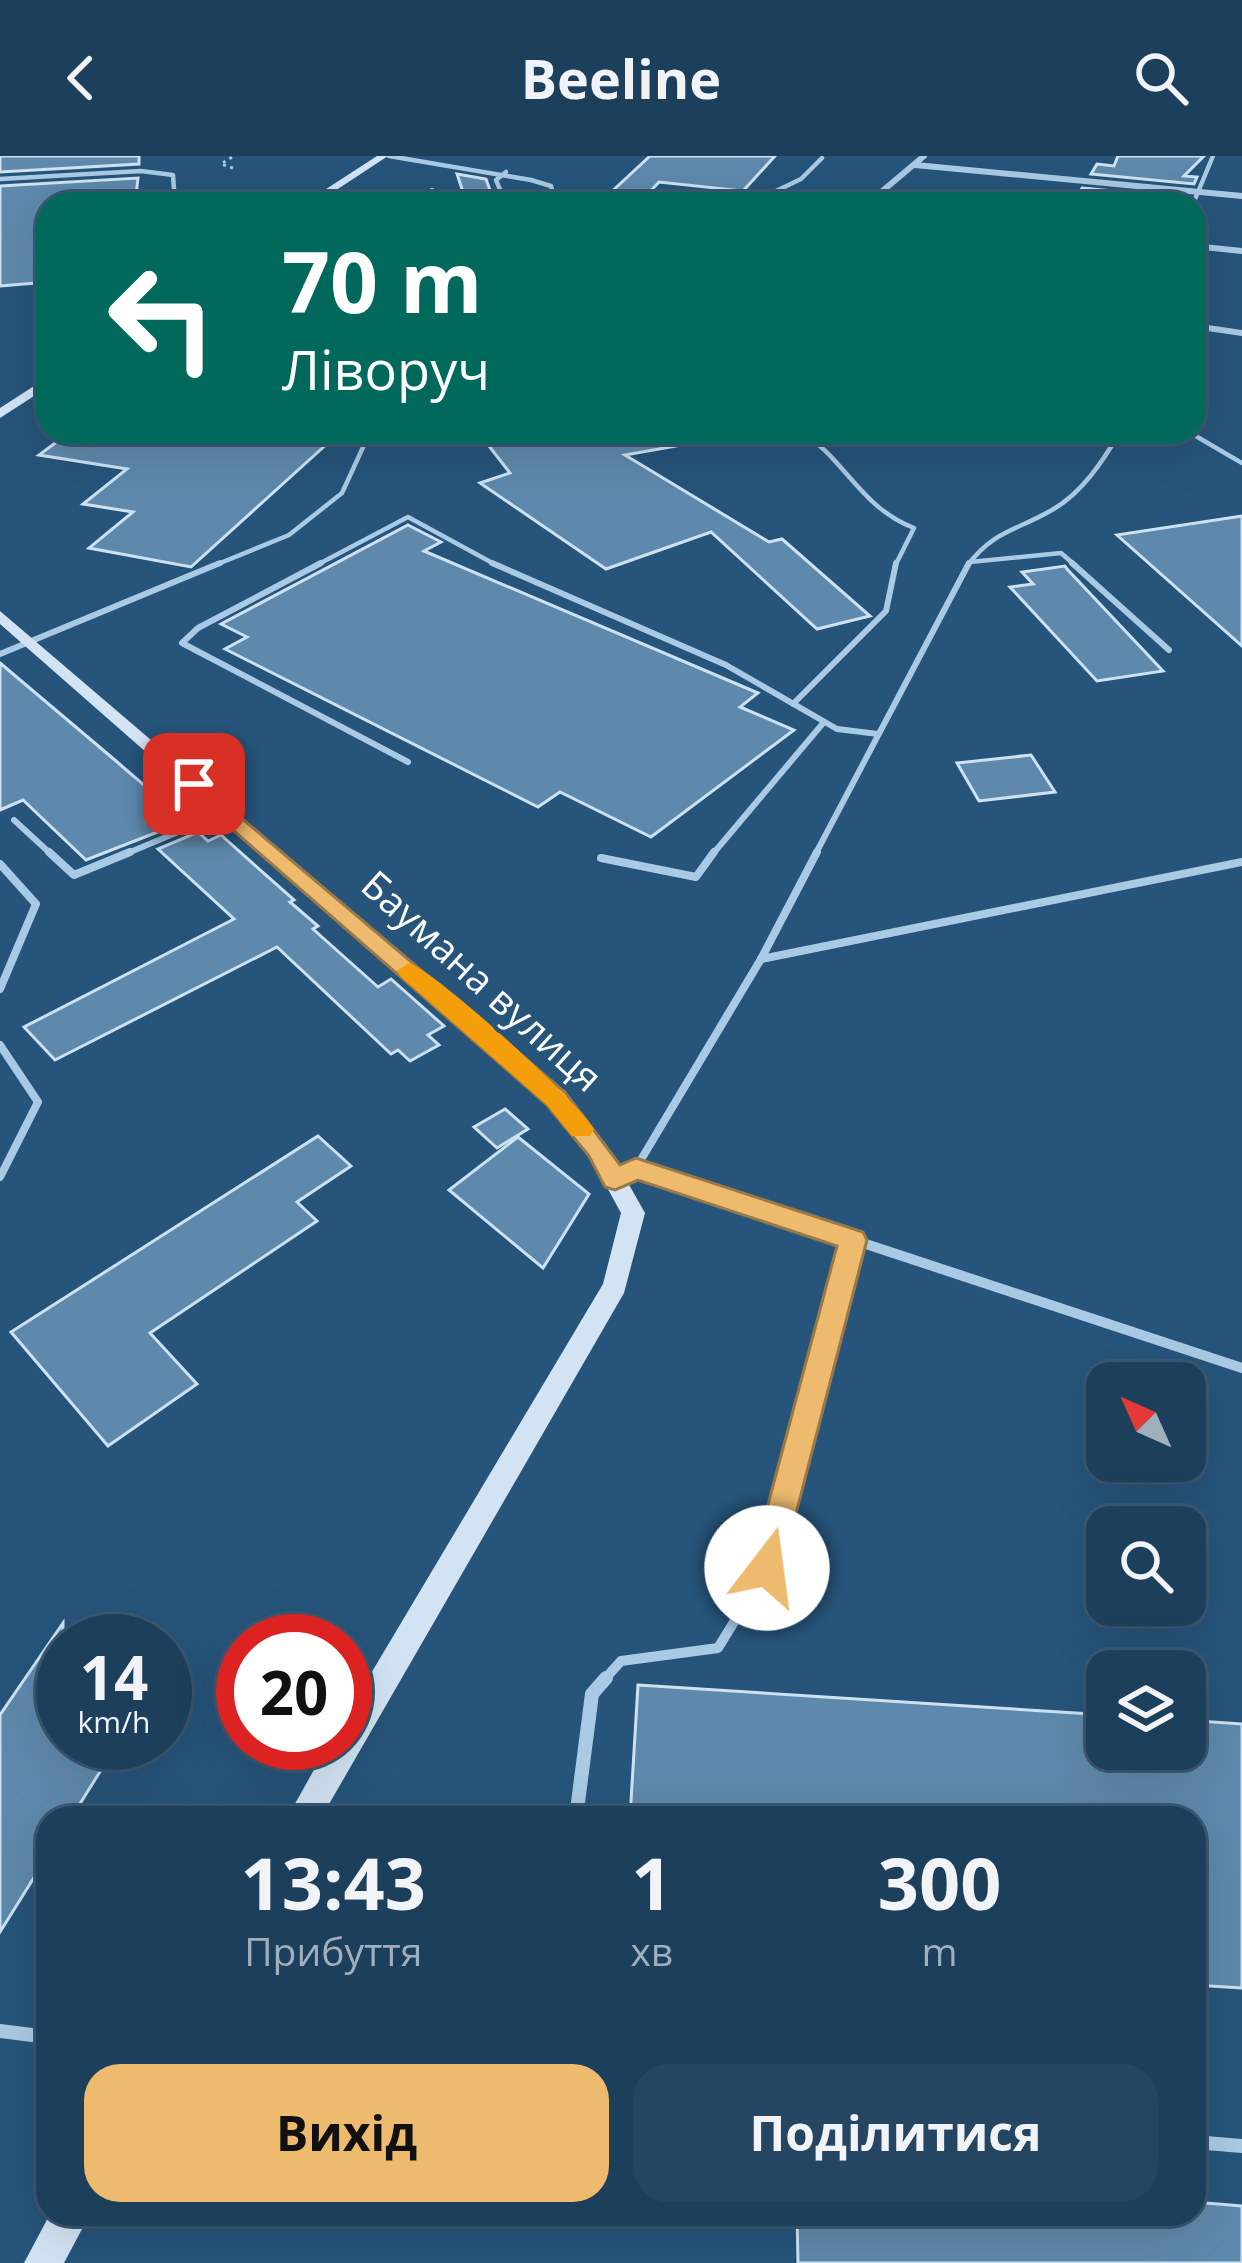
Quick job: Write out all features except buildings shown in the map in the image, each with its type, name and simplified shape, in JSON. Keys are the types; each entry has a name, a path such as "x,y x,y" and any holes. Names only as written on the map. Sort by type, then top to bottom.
{"main road":[{"path":"328,192 386,156"},
{"path":"0,414 36,389"},
{"name":"Баумана вулиця","path":"0,616 556,1098 598,1150 625,1174 633,1213 615,1286 310,1806"},
{"path":"43,2263 64,2226"}],"street":[{"path":"882,192 923,156"},
{"path":"915,165 1242,196"},
{"path":"1206,247 1242,251"},
{"path":"1206,328 1242,333"}],"lane":[{"path":"386,156 430,167 506,172 551,186 553,192"},
{"path":"1197,191 1213,156"},
{"path":"774,192 801,179 822,158"},
{"path":"0,179 141,171 173,175 174,192"},
{"path":"501,192 496,180 506,172"},
{"path":"1206,442 1242,463"},
{"path":"0,654 289,535 342,494 365,444"},
{"path":"793,704 886,611 892,572 914,528 886,517 820,444"},
{"path":"1111,444 1052,511 987,537 970,562 761,959 625,1174 853,1240 1242,1369"},
{"path":"408,762 182,643 197,628 408,517 521,579 726,665 837,729 878,734"},
{"path":"970,562 1060,553 1169,650"},
{"path":"601,859 696,878 738,819 824,722"},
{"path":"14,820 74,875 226,812"},
{"path":"761,959 1242,862"},
{"path":"0,864 36,904 0,988"},
{"path":"0,1045 38,1102 0,1177"},
{"path":"578,1806 592,1694 621,1661 718,1648 767,1568 853,1240"},
{"path":"0,2031 36,2036"},
{"path":"1206,2144 1242,2146"}],"path":[{"path":"232,168 221,164 234,156"}],"slow traffic":[{"path":"409,971 556,1098 581,1129"}],"route":[{"path":"194,784 556,1098 598,1150 615,1180 636,1168 853,1240 767,1568"}]}
